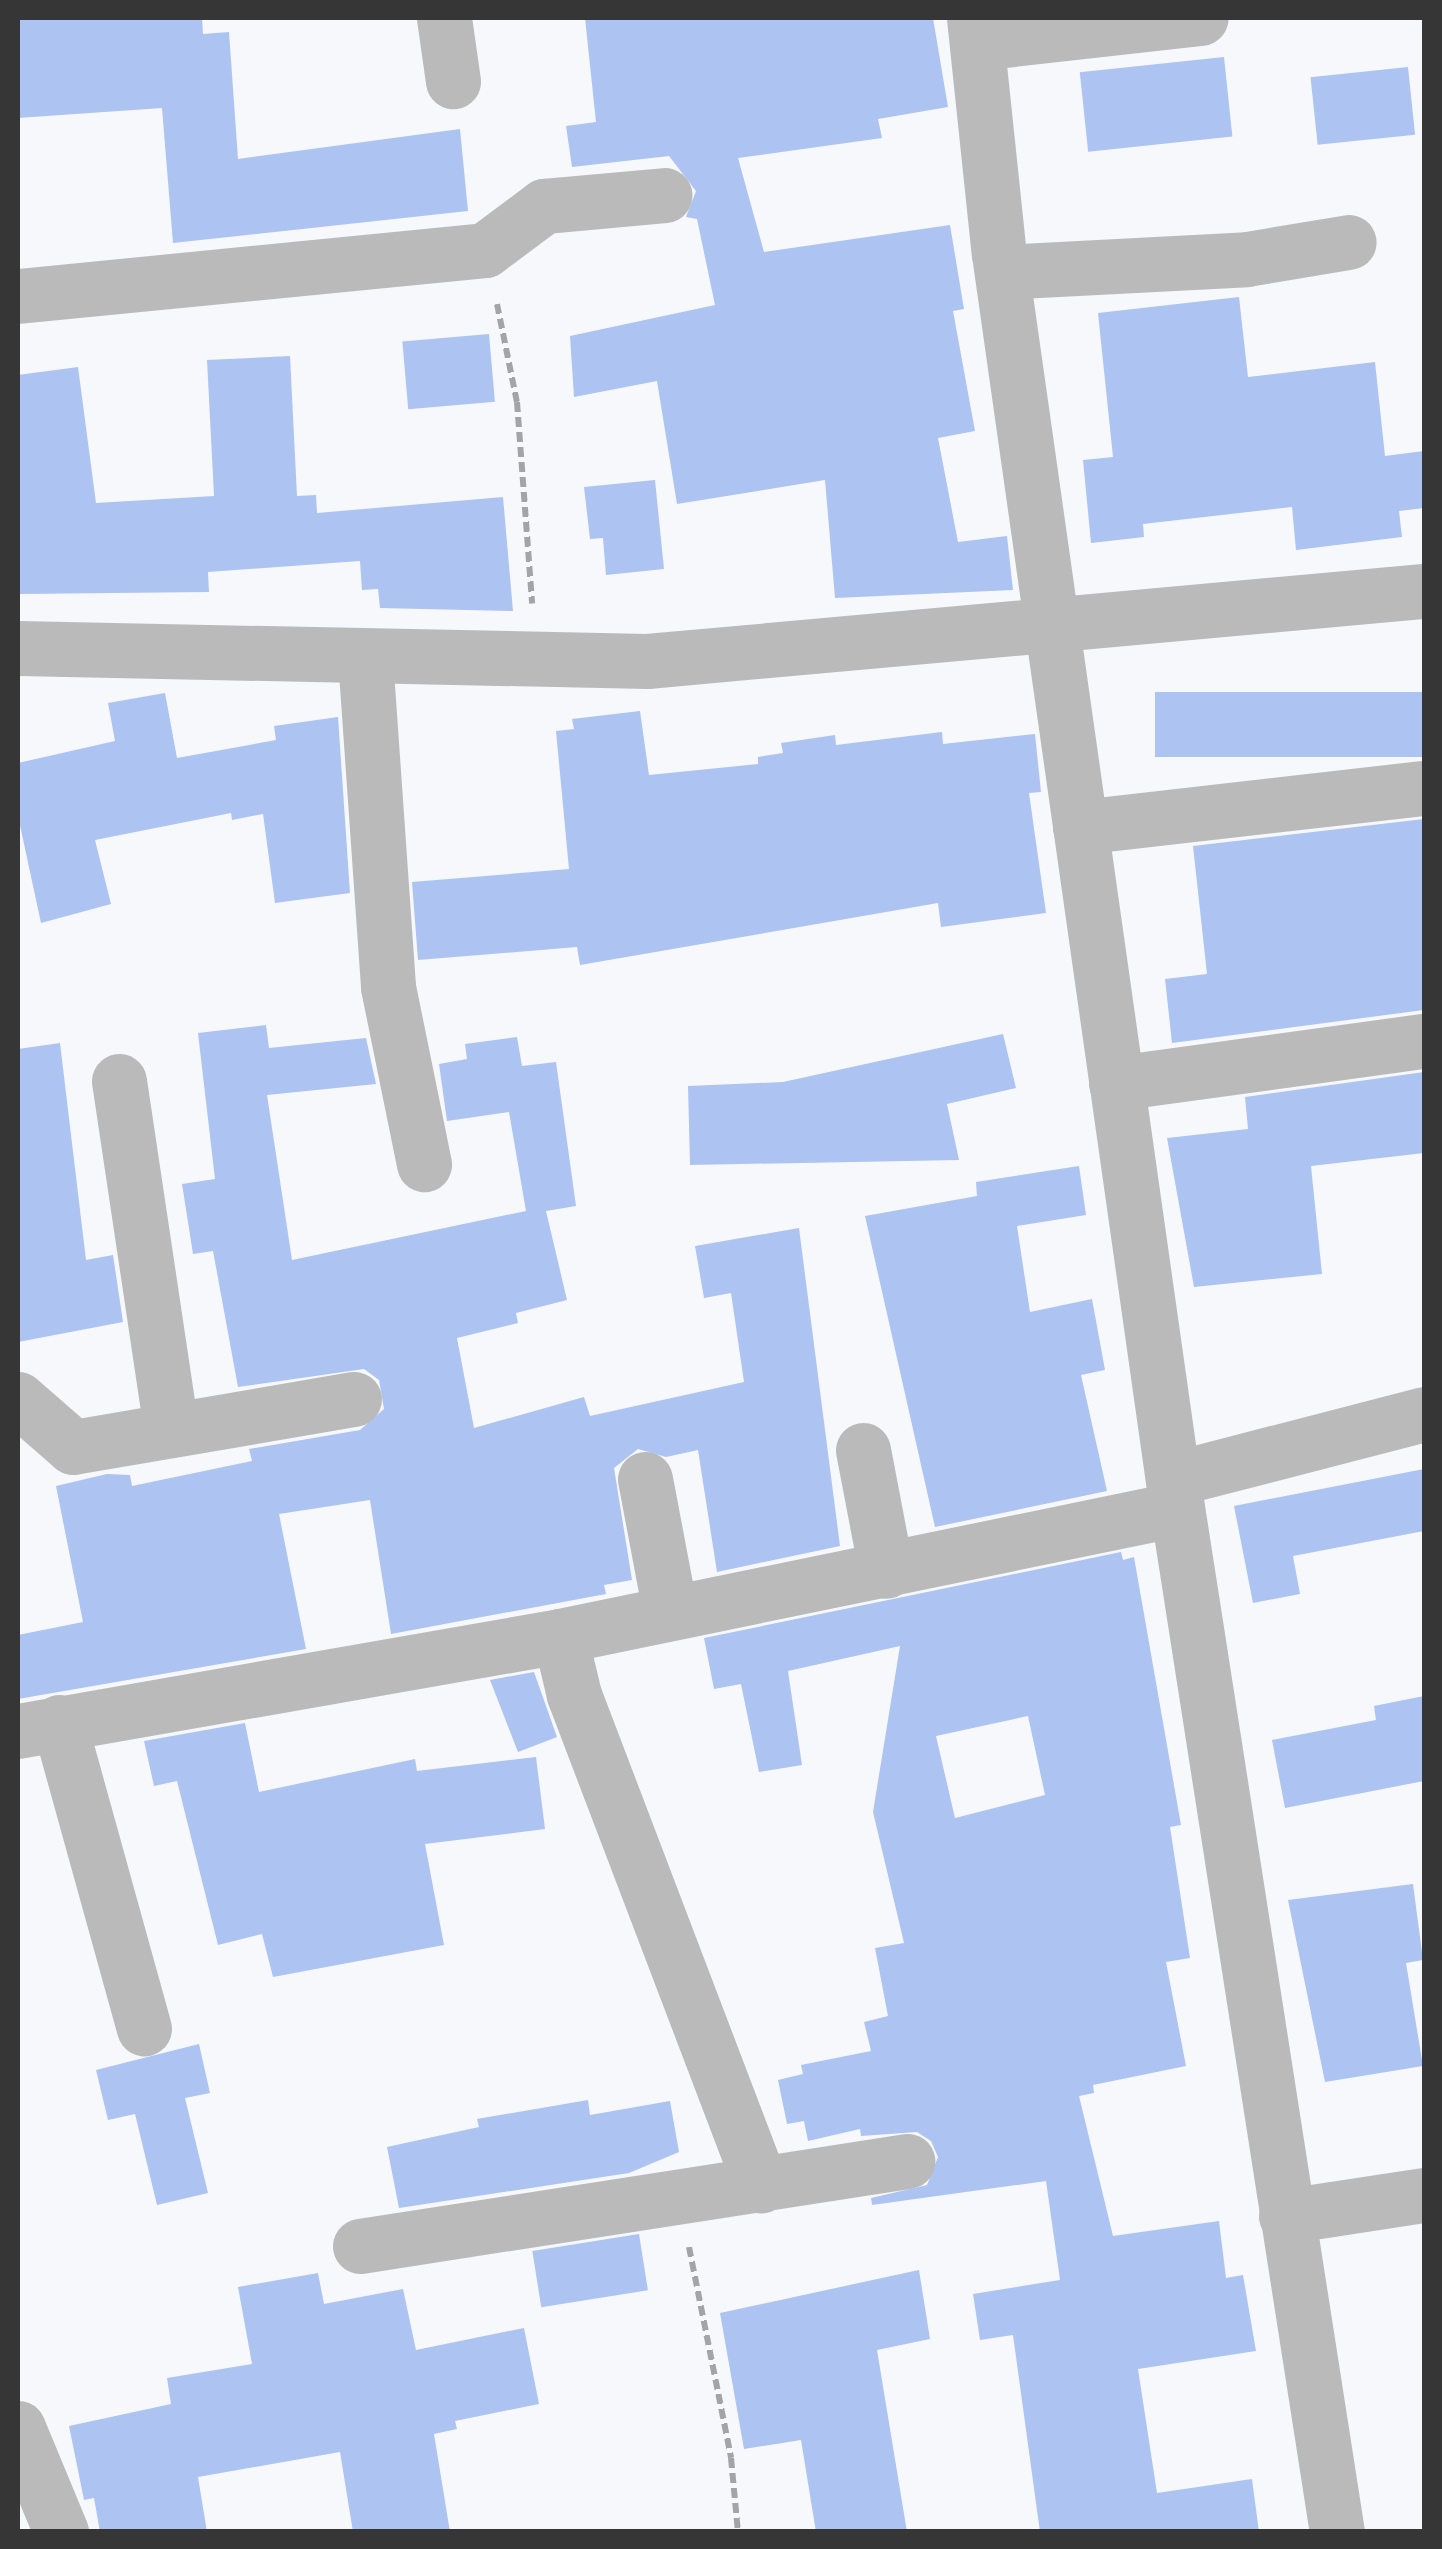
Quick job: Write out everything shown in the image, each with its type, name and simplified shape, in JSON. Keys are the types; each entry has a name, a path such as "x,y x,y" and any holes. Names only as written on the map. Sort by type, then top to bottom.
{"street":[{"path":"444,18 453,81"},
{"path":"1202,18 976,30 1002,272 1175,1494 1337,2532"},
{"path":"18,296 486,250 544,206 665,194"},
{"path":"1002,272 1248,259 1349,242"},
{"path":"18,648 647,661 855,647 1051,621 1424,591"},
{"path":"364,657 388,986 424,1164"},
{"path":"1080,826 1424,788"},
{"path":"1116,1082 1424,1041"},
{"path":"119,1081 171,1429"},
{"path":"18,1400 74,1446 354,1399"},
{"path":"144,2028 38,1727 560,1636 670,1611 886,1571 1175,1494 1424,1414"},
{"path":"863,1450 886,1571"},
{"path":"645,1480 670,1611"},
{"path":"560,1636 574,1695 760,2186"},
{"path":"360,2246 907,2162"},
{"path":"1286,2216 1424,2195"},
{"path":"18,2428 62,2532"}],"path":[{"path":"486,250 517,402 536,660"},
{"path":"679,2198 732,2458 738,2532"}],"building":[{"path":"18,18 202,18 203,34 229,32 238,159 460,129 468,211 173,243 162,108 18,118"},
{"path":"585,18 933,18 948,107 878,119 882,138 738,158 764,252 950,225 964,309 953,311 975,431 938,438 958,542 1007,536 1013,590 835,598 825,480 677,504 657,381 574,397 570,336 715,305 697,219 686,217 696,191 669,156 572,167 566,126 596,122"},
{"path":"1224,57 1232,137 1088,152 1080,72"},
{"path":"1408,67 1415,135 1318,145 1311,77"},
{"path":"1239,297 1248,377 1375,362 1385,456 1424,451 1424,508 1399,511 1402,537 1296,550 1292,507 1143,524 1144,537 1091,543 1083,460 1113,457 1098,313"},
{"path":"489,334 495,402 408,409 402,342"},
{"path":"290,356 297,496 316,495 317,513 503,497 513,611 380,608 378,589 362,590 360,561 208,572 209,592 18,594 18,375 78,367 96,503 214,496 207,360"},
{"path":"655,480 664,569 606,575 603,538 590,539 584,487"},
{"path":"1155,692 1424,692 1424,757 1155,757"},
{"path":"165,693 177,758 276,740 274,726 338,717 350,893 275,903 263,814 232,820 231,813 95,840 111,904 41,923 18,816 18,763 115,741 108,703"},
{"path":"640,711 649,775 758,764 758,757 783,753 781,743 835,735 836,745 942,732 943,744 1035,734 1041,792 1029,793 1046,913 941,927 938,903 580,965 577,947 418,960 412,882 569,869 556,731 574,729 572,719"},
{"path":"1424,819 1424,1010 1172,1043 1165,979 1207,974 1193,846"},
{"path":"266,1025 269,1048 366,1038 376,1084 267,1095 292,1260 526,1211 509,1112 447,1121 439,1064 467,1059 465,1044 517,1037 522,1066 556,1062 576,1206 546,1211 567,1300 516,1313 518,1323 457,1338 474,1428 584,1397 590,1416 744,1382 731,1293 704,1298 695,1246 799,1228 840,1546 717,1572 698,1450 666,1457 638,1449 614,1468 632,1580 604,1585 606,1594 391,1634 370,1500 279,1514 306,1649 18,1699 18,1635 83,1622 56,1486 107,1474 130,1475 132,1486 252,1461 249,1449 360,1430 384,1409 379,1380 364,1369 238,1387 213,1251 193,1254 182,1184 215,1179 198,1033"},
{"path":"1003,1034 1016,1088 947,1104 959,1160 690,1165 688,1086 783,1082"},
{"path":"60,1043 86,1260 113,1255 123,1322 18,1342 18,1049"},
{"path":"1424,1072 1424,1153 1311,1166 1322,1274 1194,1287 1167,1138 1248,1129 1245,1097"},
{"path":"1079,1166 1086,1215 1017,1226 1030,1312 1092,1299 1105,1370 1081,1375 1107,1491 935,1527 865,1216 977,1196 976,1182"},
{"path":"1424,1469 1424,1531 1293,1556 1300,1594 1253,1603 1234,1506"},
{"path":"1121,1552 1123,1560 1134,1557 1181,1825 1170,1827 1190,1958 1166,1962 1186,2066 1093,2085 1094,2093 1079,2096 1113,2236 1219,2221 1226,2278 1243,2275 1256,2351 1138,2369 1157,2493 1252,2479 1259,2532 1040,2532 1013,2335 980,2340 973,2294 1060,2280 1046,2181 872,2205 871,2198 927,2185 938,2157 931,2141 917,2132 861,2136 860,2129 808,2141 804,2121 787,2124 778,2080 803,2074 801,2065 871,2051 864,2022 888,2016 875,1948 904,1943 873,1812 900,1646 788,1671 802,1765 759,1772 741,1684 714,1689 704,1638","holes":["1028,1716 1045,1795 955,1818 936,1736"]},
{"path":"534,1672 557,1737 518,1752 490,1680"},
{"path":"1424,1696 1424,1781 1285,1808 1272,1740 1376,1720 1374,1706"},
{"path":"245,1723 259,1792 415,1759 417,1771 536,1757 545,1829 425,1844 444,1945 273,1977 262,1934 218,1945 177,1781 154,1786 144,1741"},
{"path":"1413,1884 1423,1960 1406,1963 1423,2066 1325,2082 1288,1900"},
{"path":"199,2044 210,2093 185,2098 208,2193 157,2205 135,2114 108,2120 96,2070"},
{"path":"588,2100 590,2115 670,2101 679,2152 629,2173 399,2208 387,2147 479,2127 477,2119"},
{"path":"639,2234 648,2290 541,2307 532,2251"},
{"path":"919,2270 930,2339 877,2350 907,2532 816,2532 801,2440 744,2449 720,2313"},
{"path":"318,2273 324,2304 403,2289 416,2350 524,2328 539,2404 455,2421 457,2429 434,2434 450,2532 353,2532 340,2452 198,2477 207,2532 100,2532 94,2498 84,2500 69,2426 171,2404 167,2378 252,2364 238,2287"}]}
